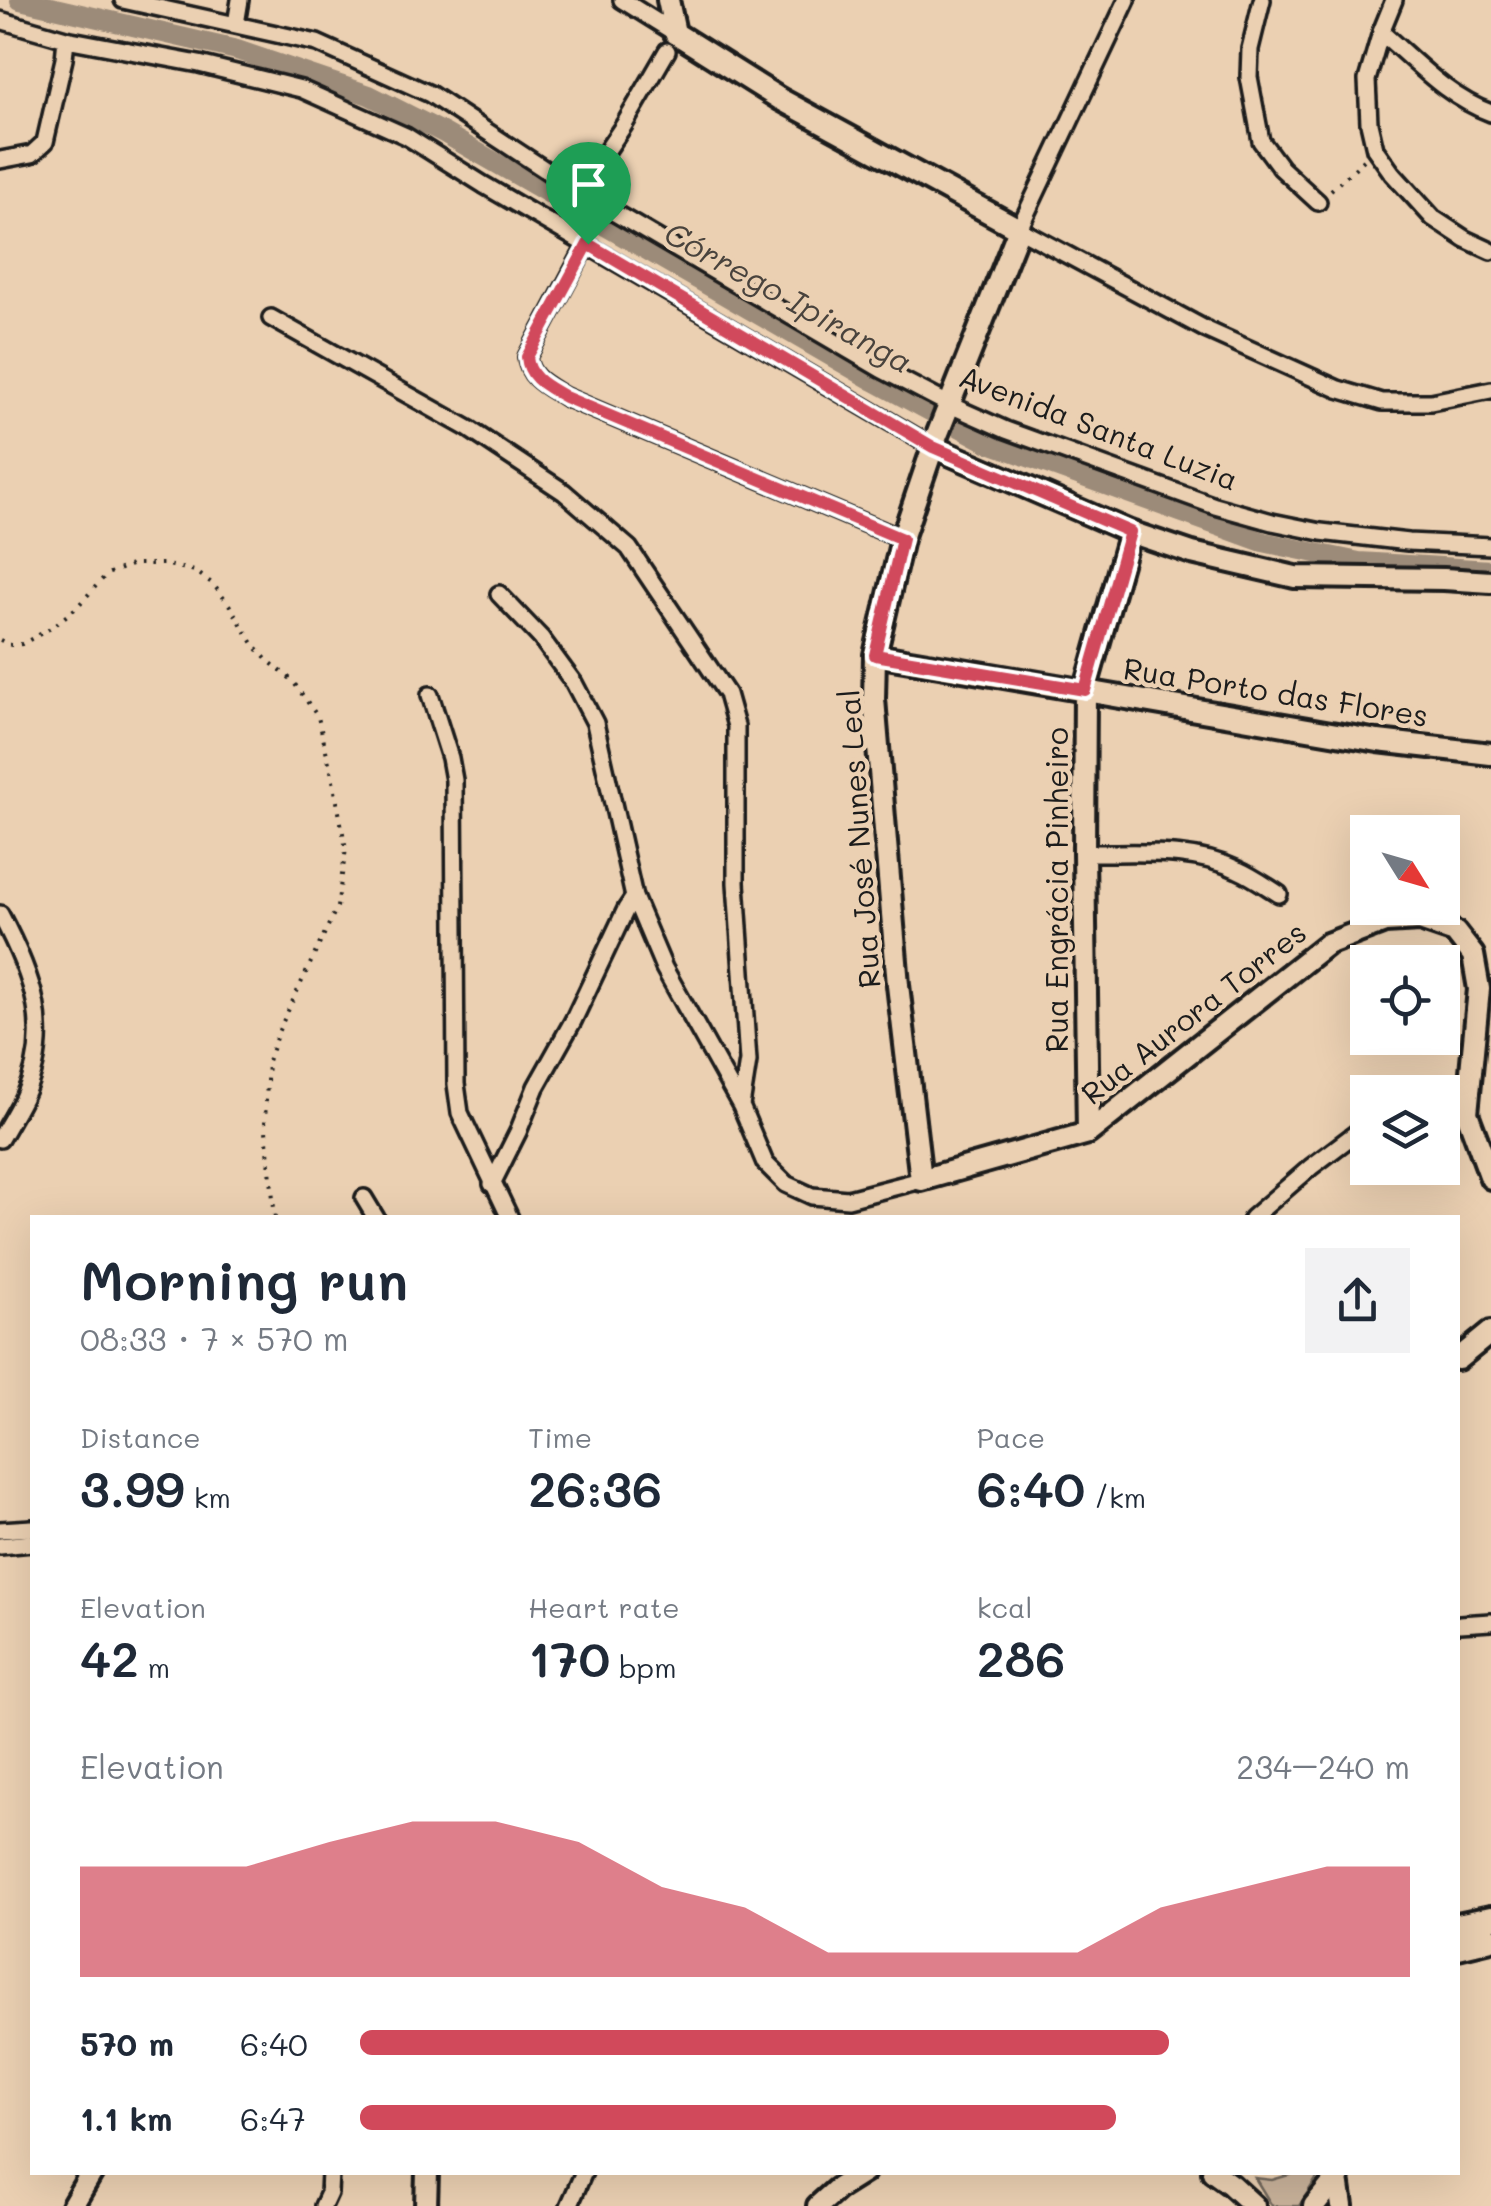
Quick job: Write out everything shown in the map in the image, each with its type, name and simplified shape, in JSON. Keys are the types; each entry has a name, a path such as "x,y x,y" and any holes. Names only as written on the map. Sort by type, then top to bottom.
{"main road":[{"path":"1460,1925 1491,1918"},
{"path":"1460,1947 1491,1939"}],"street":[{"name":"Avenida Santa Luzia","path":"122,0 317,44 430,94 579,192 948,411 1216,506 1272,522 1408,542 1491,546"},
{"path":"236,24 240,0"},
{"path":"622,0 671,42 1207,330 1338,389 1382,402 1431,402 1491,390"},
{"path":"579,192 671,42 668,0"},
{"name":"Rua José Nunes Leal","path":"921,1180 897,966 874,699 875,655 902,539 935,443 1019,229 1126,0"},
{"path":"1262,0 1250,49 1249,77 1261,140 1282,168 1318,202"},
{"path":"1394,0 1368,80 1375,150 1433,218 1491,250"},
{"path":"0,20 300,89 406,136 484,185 935,443 1130,532 1295,578 1491,582"},
{"path":"1381,32 1441,84 1491,113"},
{"path":"0,160 32,154 45,142 66,38"},
{"path":"588,244 527,357 532,376 565,397 902,539"},
{"path":"271,318 469,429 564,492 628,548 727,694 736,726 736,882 748,1061 741,1106"},
{"name":"Rua Engrácia Pinheiro","path":"1088,1134 1085,690 1130,532"},
{"name":"Rua Aurora Torres","path":"498,594 541,638 574,683 595,723 634,896 664,968 741,1106 765,1163 786,1184 812,1196 848,1199 1088,1134 1327,944 1386,922 1420,920 1455,932 1473,955 1479,989 1467,1114 1491,1178"},
{"name":"Rua Porto das Flores","path":"875,655 1378,741 1491,754"},
{"path":"430,695 454,780 456,1084 460,1112 507,1212"},
{"path":"1084,853 1205,858 1237,869 1279,894"},
{"path":"492,1184 536,1087 634,896"},
{"path":"0,914 20,952 39,1010 36,1056 24,1096 0,1139"},
{"path":"1460,1114 1467,1114"},
{"path":"1255,1215 1350,1137"},
{"path":"364,1198 374,1215"},
{"path":"1460,1357 1491,1332"},
{"path":"0,1530 30,1528"},
{"path":"0,1546 30,1544"},
{"path":"1460,1624 1491,1622"},
{"path":"72,2206 90,2175"},
{"path":"323,2206 329,2193 330,2175"},
{"path":"426,2206 427,2175"},
{"path":"569,2206 583,2175"},
{"path":"818,2206 859,2175"},
{"path":"1217,2175 1257,2206"},
{"path":"1245,2175 1257,2206"},
{"path":"1314,2206 1337,2175"},
{"path":"1337,2175 1342,2206"}],"path":[{"path":"1318,202 1375,150"},
{"path":"0,640 22,644 51,628 107,574 134,564 195,570 213,584 254,645 292,680 318,717 346,849 337,907 278,1032 268,1062 265,1121 275,1215"}],"shaded area":[{"path":"1289,2175 1319,2175 1299,2206 1272,2206 1255,2178 1272,2180"}],"waterway":[{"name":"Córrego Ipiranga","path":"20,0 237,50 369,95 444,133 987,442 1263,542 1359,562 1491,570"}],"route":[{"path":"588,244 933,447 1130,532 1085,690 875,655 902,539 565,397 532,376 527,357 588,244"}]}
